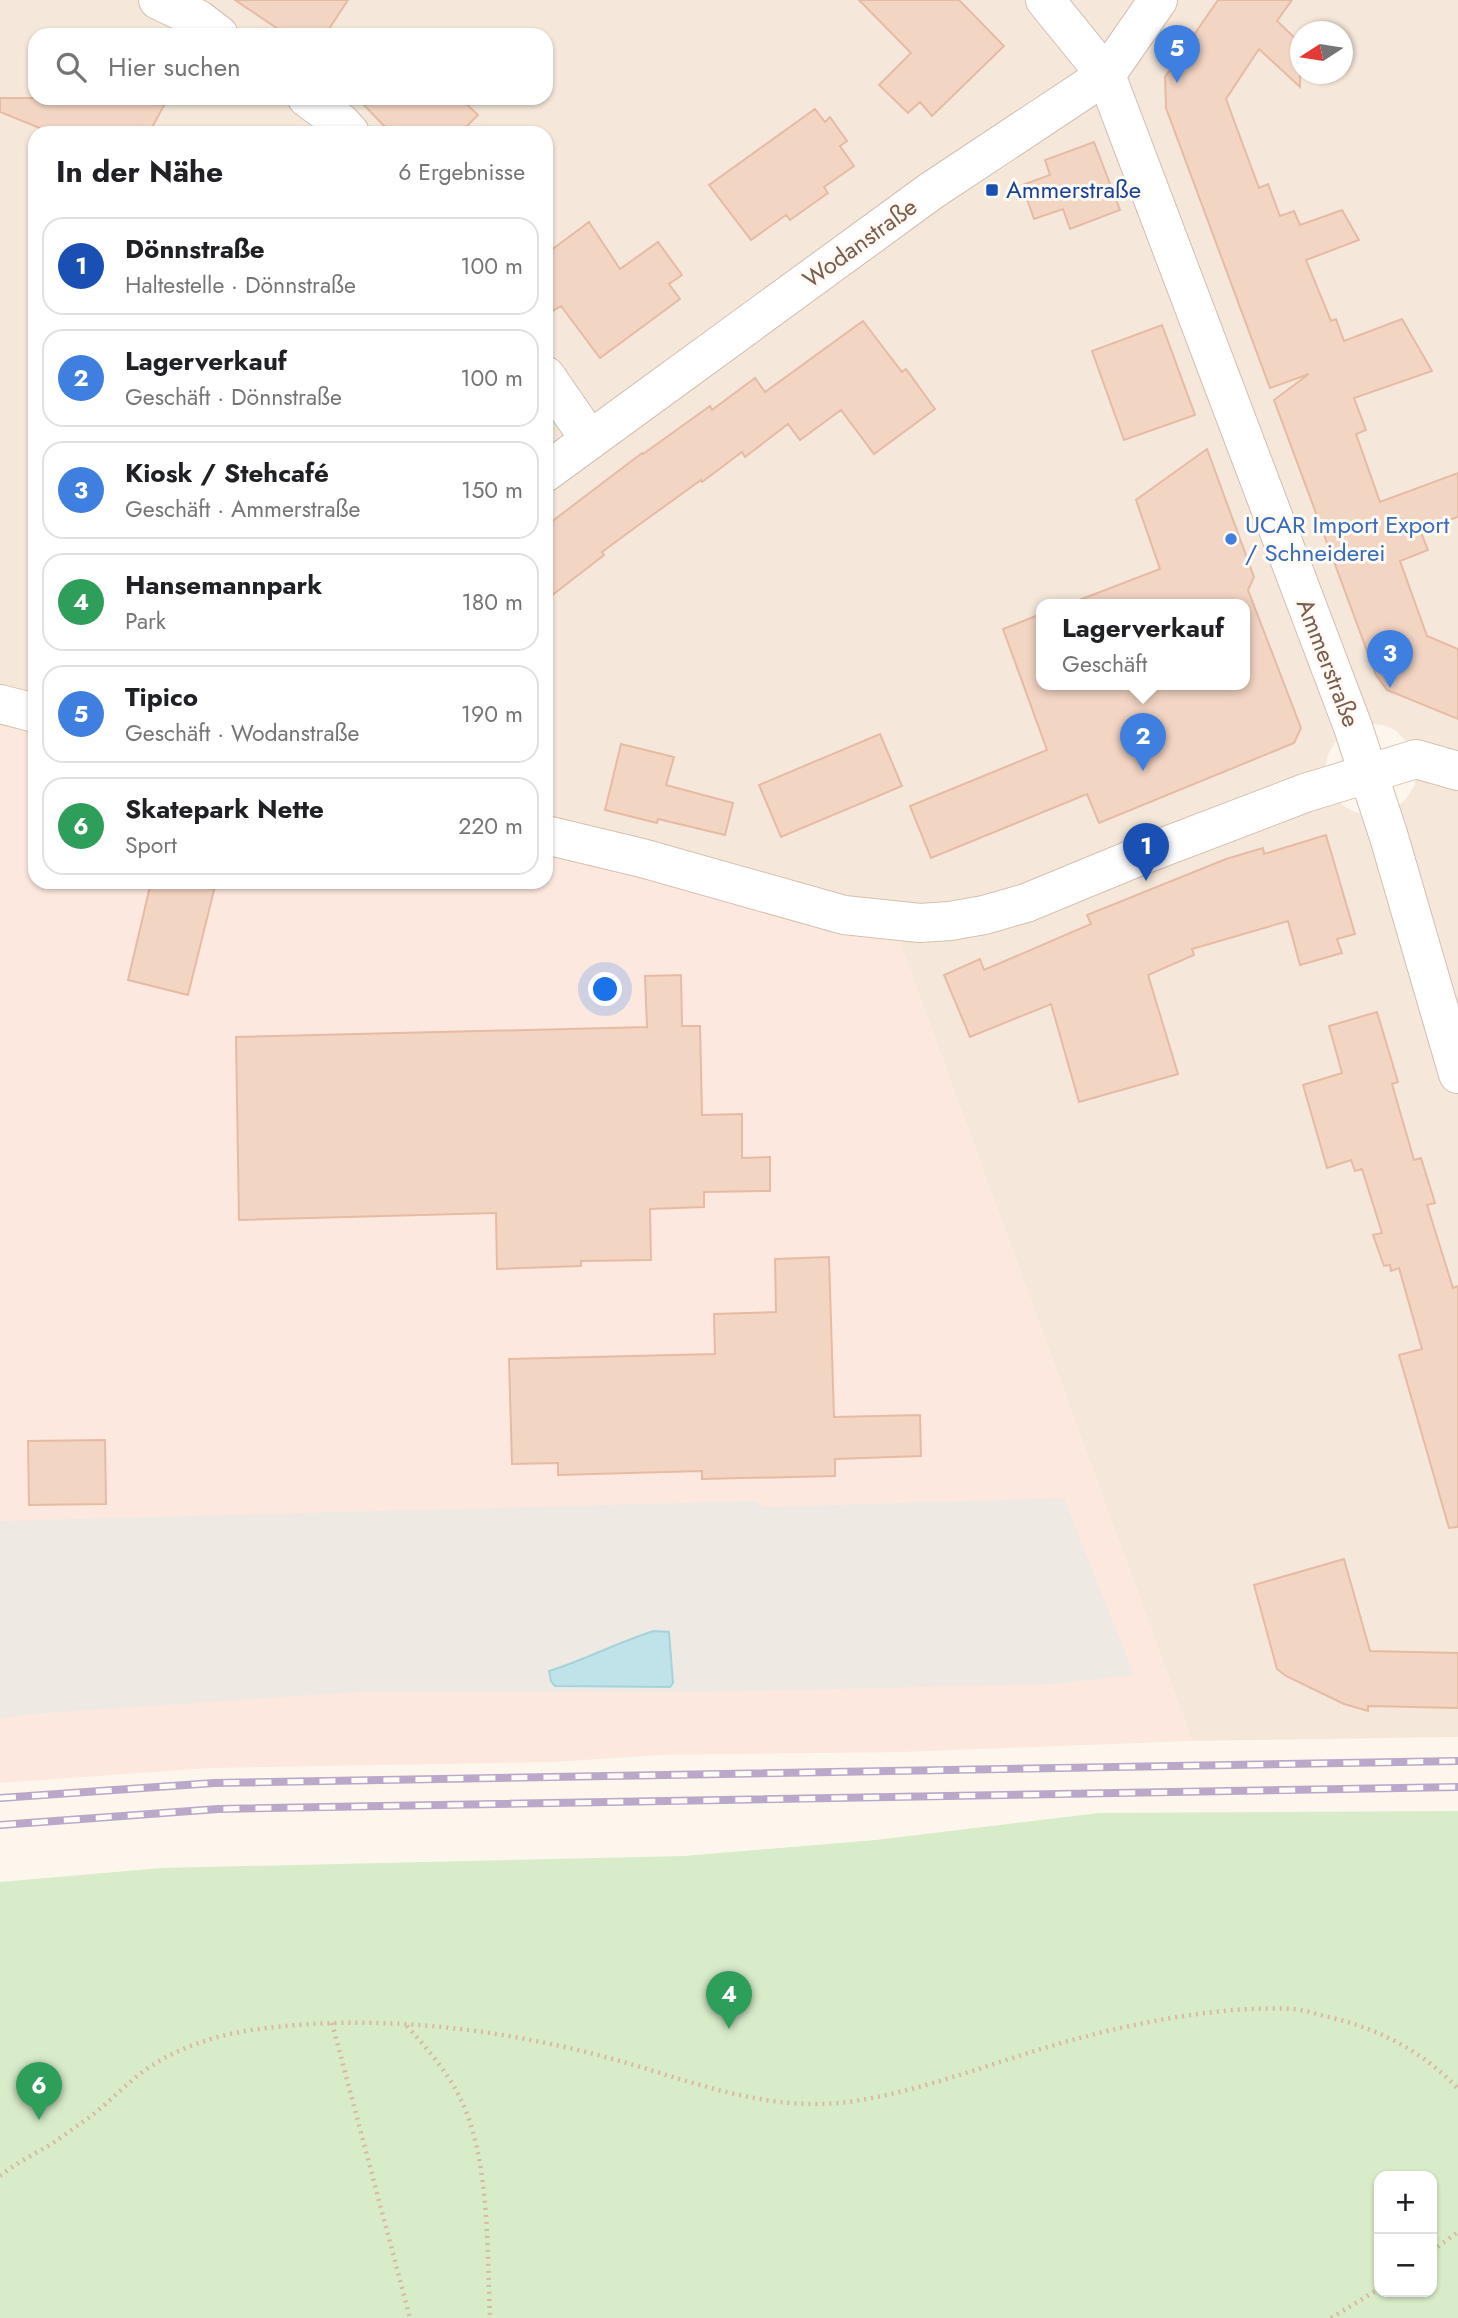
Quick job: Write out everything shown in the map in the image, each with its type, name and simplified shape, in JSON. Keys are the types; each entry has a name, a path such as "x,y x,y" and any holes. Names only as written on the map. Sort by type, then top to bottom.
{"street":[{"path":"158,0 198,19 210,28"},
{"name":"Ammerstraße","path":"1045,0 1106,75 1353,727 1389,837 1458,1074"},
{"name":"Wodanstraße","path":"553,467 931,191 1106,75 1158,0"},
{"path":"316,105 344,126"},
{"path":"553,386 590,440"},
{"path":"0,704 28,711"},
{"path":"553,837 642,858 844,915 920,923 950,921 1026,903 1292,798 1416,759 1458,771"}],"path":[{"path":"0,2176 97,2112 144,2070 192,2044 258,2029 332,2023 486,2031 598,2055 730,2094 772,2102 811,2105 855,2101 904,2090 956,2077 1070,2041 1150,2022 1254,2009 1297,2009 1358,2023 1415,2051 1458,2089"},
{"path":"332,2023 410,2318"},
{"path":"407,2025 447,2075 474,2132 480,2162 490,2318"},
{"path":"1437,2247 1458,2232"},
{"path":"1331,2318 1374,2291"}],"shaded area":[{"path":"0,0 1458,0 1458,1737 1192,1741 892,921 553,842 553,126 28,126 28,711 0,704","holes":["1370,724 1395,730 1408,743 1416,774 1414,786 1396,808 1367,815 1342,805 1334,796 1325,769 1328,755 1343,733"]},
{"path":"0,704 28,711 28,889 553,889 553,842 892,921 1192,1741 902,1752 660,1755 554,1762 210,1768 0,1783"},
{"path":"1064,1498 1134,1675 1052,1684 705,1692 358,1692 32,1714 0,1719 0,1521 755,1501 764,1507"}],"green space":[{"path":"1458,1811 1458,2318 0,2318 0,1882 162,1868 684,1856 876,1840 1099,1813"}],"water":[{"path":"654,1631 669,1632 673,1683 670,1687 555,1686 551,1681 549,1671"}],"building":[{"path":"235,0 348,0 330,28 277,28"},
{"path":"859,0 959,0 1004,46 932,116 920,102 908,113 879,85 911,53"},
{"path":"1218,0 1292,0 1277,21 1290,33 1290,78 1259,49 1226,99 1259,188 1268,184 1280,216 1294,211 1300,225 1342,210 1359,240 1306,260 1331,321 1336,319 1344,341 1402,319 1432,371 1354,398 1366,430 1356,434 1380,502 1458,473 1458,517 1420,530 1428,550 1400,561 1427,636 1458,649 1458,719 1387,690 1376,675 1274,400 1309,374 1270,388 1166,108 1165,77"},
{"path":"0,98 28,98 28,105 164,105 153,126 35,126 0,112"},
{"path":"364,105 467,105 478,115 467,126 384,126"},
{"path":"815,109 825,122 830,117 847,141 840,146 854,166 824,187 828,193 790,220 786,215 751,240 709,185"},
{"path":"1094,142 1120,210 1070,229 1063,209 1034,219 1022,185 1050,175 1045,160"},
{"path":"589,222 620,269 658,242 682,275 669,284 680,299 600,358 561,306 553,311 553,249"},
{"path":"863,321 902,372 906,369 935,409 874,454 841,410 800,440 788,424 745,457 742,452 640,524 602,552 604,555 553,595 553,521 642,453 710,406 712,410 755,378 765,392"},
{"path":"1162,325 1195,415 1124,440 1092,351"},
{"path":"1207,449 1254,577 1248,590 1301,728 1294,743 1099,823 1087,794 931,858 910,806 1047,750 1003,629 1036,616 1036,690 1250,690 1250,599 1082,599 1160,569 1136,500"},
{"path":"880,734 902,786 781,837 759,785"},
{"path":"621,744 674,757 666,785 733,803 725,835 658,819 657,823 605,810"},
{"path":"1326,835 1355,934 1337,939 1342,953 1300,965 1288,921 1192,949 1194,955 1148,975 1178,1074 1079,1102 1051,1004 970,1037 944,975 980,959 984,970 1091,924 1087,915 1226,859 1263,848 1264,854"},
{"path":"149,889 214,889 188,995 128,980"},
{"path":"681,975 682,1026 700,1026 702,1115 742,1114 742,1158 770,1157 770,1191 704,1192 704,1207 650,1209 651,1260 581,1261 581,1266 497,1269 496,1213 239,1220 236,1037 647,1027 645,976"},
{"path":"1377,1012 1398,1082 1392,1084 1414,1160 1421,1158 1435,1203 1427,1205 1453,1288 1458,1286 1458,1527 1449,1528 1399,1355 1422,1349 1399,1268 1391,1271 1390,1265 1384,1266 1373,1235 1382,1233 1362,1169 1355,1171 1351,1160 1327,1168 1303,1085 1342,1073 1329,1026"},
{"path":"829,1257 834,1417 920,1415 921,1456 835,1459 835,1476 702,1479 702,1471 558,1475 558,1463 512,1464 509,1359 715,1354 714,1314 776,1312 775,1259"},
{"path":"105,1440 106,1504 29,1505 28,1441"},
{"path":"1344,1559 1370,1651 1458,1653 1458,1708 1368,1706 1368,1711 1344,1704 1277,1669 1254,1585"}],"railway":[{"path":"0,1798 214,1783 1458,1761"},
{"path":"0,1825 218,1809 1458,1787"}],"place":[{"name":"Tipico","path":"1177,83"},
{"name":"Ammerstraße","path":"992,190"},
{"name":"UCAR Import Export / Schneiderei","path":"1231,539"},
{"name":"Kiosk / Stehcafé","path":"1390,688"},
{"name":"Lagerverkauf","path":"1143,771"},
{"name":"Dönnstraße","path":"1146,881"},
{"name":"Hansemannpark","path":"729,2029"},
{"name":"Skatepark Nette","path":"39,2120"}]}
